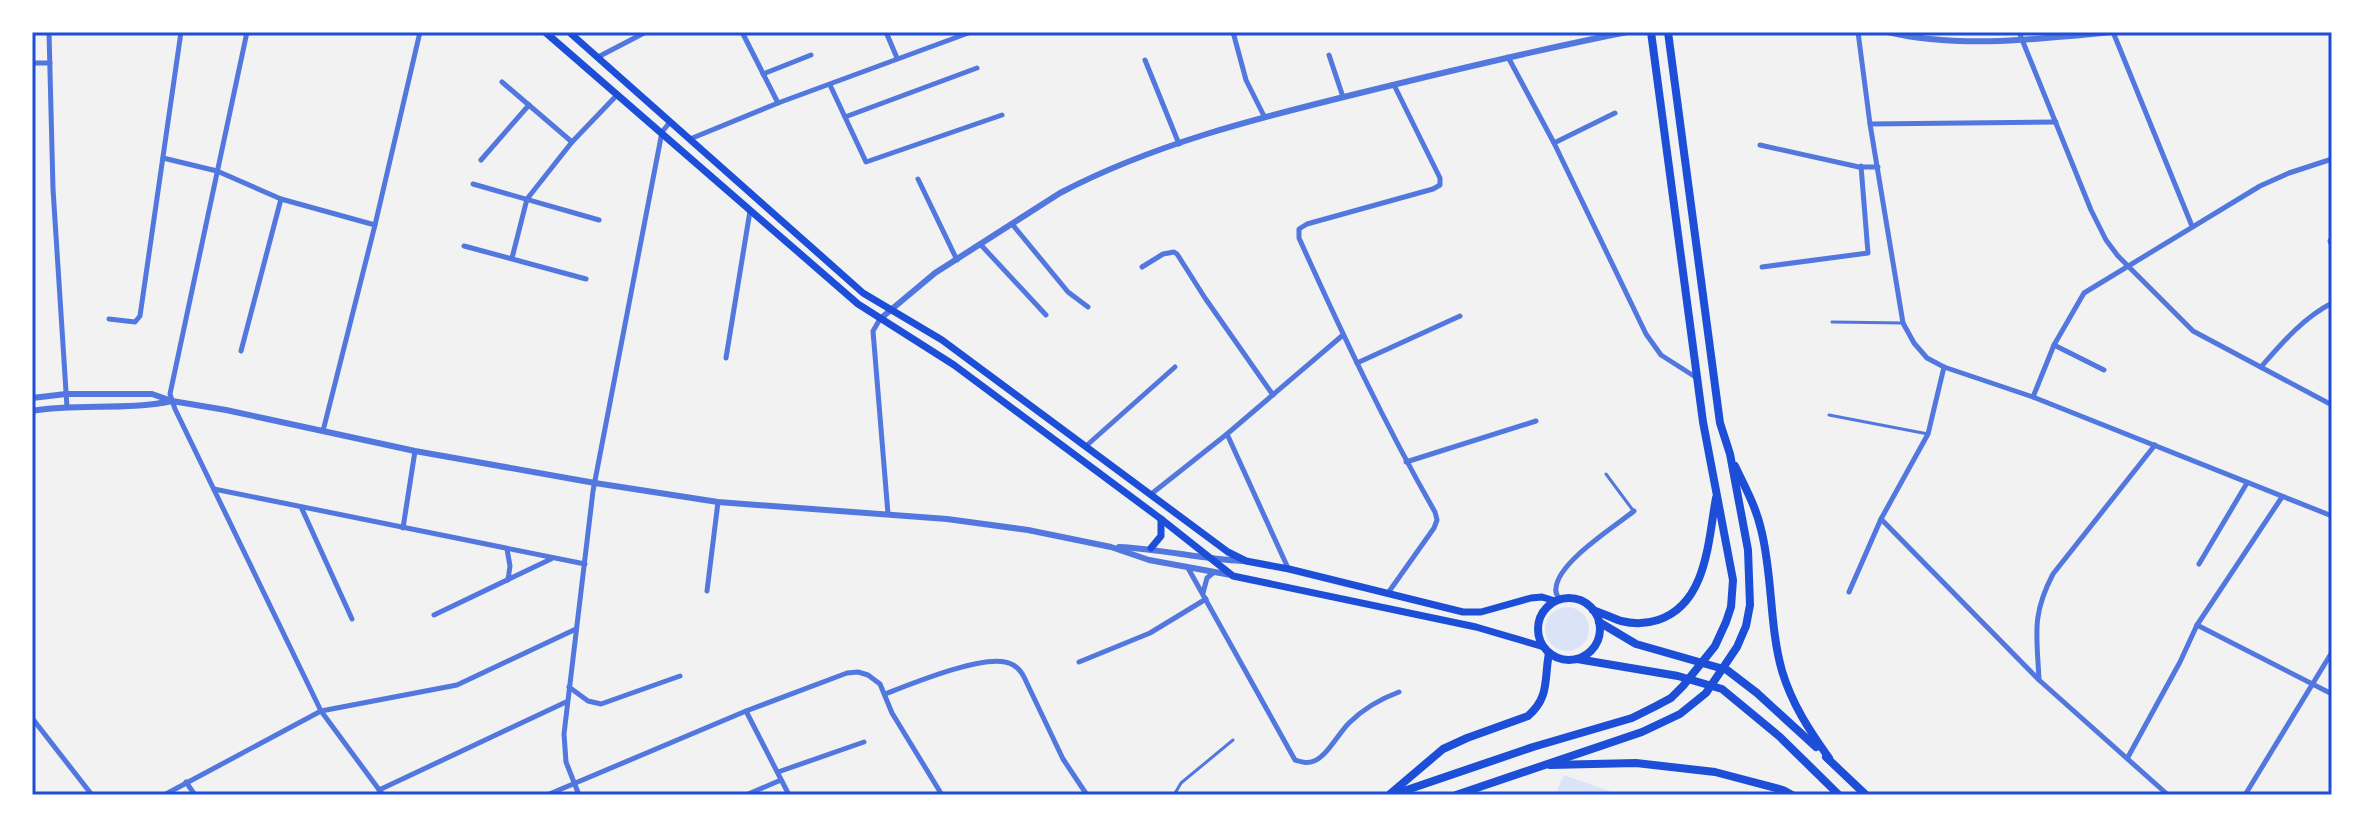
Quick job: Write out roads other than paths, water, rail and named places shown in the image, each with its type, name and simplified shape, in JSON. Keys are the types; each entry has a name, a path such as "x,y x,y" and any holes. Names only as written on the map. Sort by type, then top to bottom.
{"main road":[{"path":"545,32 858,304 936,351 1233,576 1476,627 1547,650 1562,659 1678,676 1722,689 1780,737 1839,795"},
{"path":"569,32 863,293 942,340 1207,537 1246,561 1463,612 1481,612 1542,597 1578,600 1593,610 1639,624 1667,617 1693,593 1702,571 1717,493"},
{"path":"1390,795 1632,718 1671,698 1715,646 1731,607 1733,580 1703,422 1651,32"},
{"path":"1668,32 1720,423 1762,531 1783,672 1798,711 1829,758"},
{"path":"1456,795 1642,732 1680,714 1706,693 1737,647 1750,605 1748,550 1730,454"},
{"path":"1151,548 1161,536 1161,519"},
{"path":"1390,795 1443,749 1528,716 1536,710 1546,689 1547,650 1540,640 1539,622 1547,607 1557,600"},
{"path":"1577,659 1593,649 1600,632 1593,610"},
{"path":"1599,622 1636,644 1727,670 1757,693 1866,795"},
{"path":"1541,765 1636,763 1715,772 1792,795"}],"street":[{"path":"49,32 53,189 67,407"},
{"path":"109,319 139,320 181,32"},
{"path":"247,32 170,394 214,489 321,711 381,792 567,702"},
{"path":"323,431 420,32"},
{"path":"597,57 646,32"},
{"path":"742,32 778,103"},
{"path":"886,32 897,58"},
{"path":"690,139 971,32"},
{"path":"1233,32 1246,80 1264,116"},
{"path":"888,514 873,331 889,309 935,273 1080,182 1179,144 1264,116 1507,56 1627,32"},
{"path":"1858,32 1903,323 1927,358 2332,516"},
{"path":"1888,32 1907,37 2021,41 2112,32 2192,226"},
{"path":"2019,32 2091,210 2106,240 2127,266 2193,331 2332,405"},
{"path":"763,74 811,55"},
{"path":"1329,55 1343,97"},
{"path":"1507,56 1554,143 1646,334 1661,355 1697,378"},
{"path":"1145,60 1179,144"},
{"path":"32,63 50,63"},
{"path":"845,117 977,68"},
{"path":"502,82 572,142"},
{"path":"830,85 866,162 1002,115"},
{"path":"1387,594 1437,520 1343,335 1299,238 1299,229 1440,185 1440,178 1394,85"},
{"path":"512,258 527,199 572,142 617,95"},
{"path":"481,160 529,105"},
{"path":"1554,143 1615,113"},
{"path":"579,795 566,762 564,747 595,483 662,132 671,122"},
{"path":"1870,124 2056,122"},
{"path":"1760,145 1878,167"},
{"path":"163,158 217,171 281,199 375,225"},
{"path":"2033,397 2054,345 2080,297 2260,186 2332,159"},
{"path":"1762,267 1868,253 1861,166"},
{"path":"918,179 957,260"},
{"path":"473,184 599,220"},
{"path":"241,351 281,199"},
{"path":"726,358 750,211"},
{"path":"1012,224 1068,292 1088,307"},
{"path":"2332,238 2332,246"},
{"path":"981,245 1046,315"},
{"path":"464,246 586,279"},
{"path":"1142,267 1163,254 1177,254 1273,395"},
{"path":"2261,367 2293,331 2332,303"},
{"path":"1357,363 1460,316"},
{"path":"1150,495 1343,335"},
{"path":"2054,345 2104,370"},
{"path":"1085,447 1175,367"},
{"path":"1849,592 1881,519 1928,434 1944,367"},
{"path":"32,398 66,394 152,394 172,401 415,451 595,483 718,502 947,519 1015,528 1111,547 1149,560 1233,576"},
{"path":"32,411 154,405 172,401"},
{"path":"1406,462 1536,421"},
{"path":"1227,434 1289,569"},
{"path":"2039,680 2036,618 2042,595 2053,574 2155,445"},
{"path":"403,528 415,451"},
{"path":"2199,564 2247,483"},
{"path":"214,489 585,564"},
{"path":"2128,757 2167,688 2197,625 2282,497"},
{"path":"707,591 718,502"},
{"path":"301,508 352,619"},
{"path":"1557,600 1556,586 1576,556 1634,511"},
{"path":"1881,519 2039,680 2168,795"},
{"path":"1111,547 1151,548 1213,560 1246,561"},
{"path":"507,549 510,566 508,580"},
{"path":"434,615 552,559"},
{"path":"1188,568 1295,760 1305,763 1316,760 1360,713 1399,692"},
{"path":"1205,597 1207,578 1213,573"},
{"path":"1079,662 1150,633 1205,597"},
{"path":"2197,625 2332,694"},
{"path":"164,795 321,711 457,685 577,629"},
{"path":"2245,795 2332,652"},
{"path":"885,694 972,665 1001,661 1016,667 1024,677 1063,759 1087,795"},
{"path":"547,795 746,711 851,672 873,677 880,684 892,713 942,795"},
{"path":"569,687 588,701 601,704 680,676"},
{"path":"746,711 789,795"},
{"path":"32,718 92,795"},
{"path":"778,772 864,742"},
{"path":"746,795 781,780"},
{"path":"186,782 195,795"}],"lane":[{"path":"1832,322 1903,323"},
{"path":"1829,415 1928,434"},
{"path":"1606,474 1634,511"},
{"path":"1174,795 1189,776 1233,740"}]}
